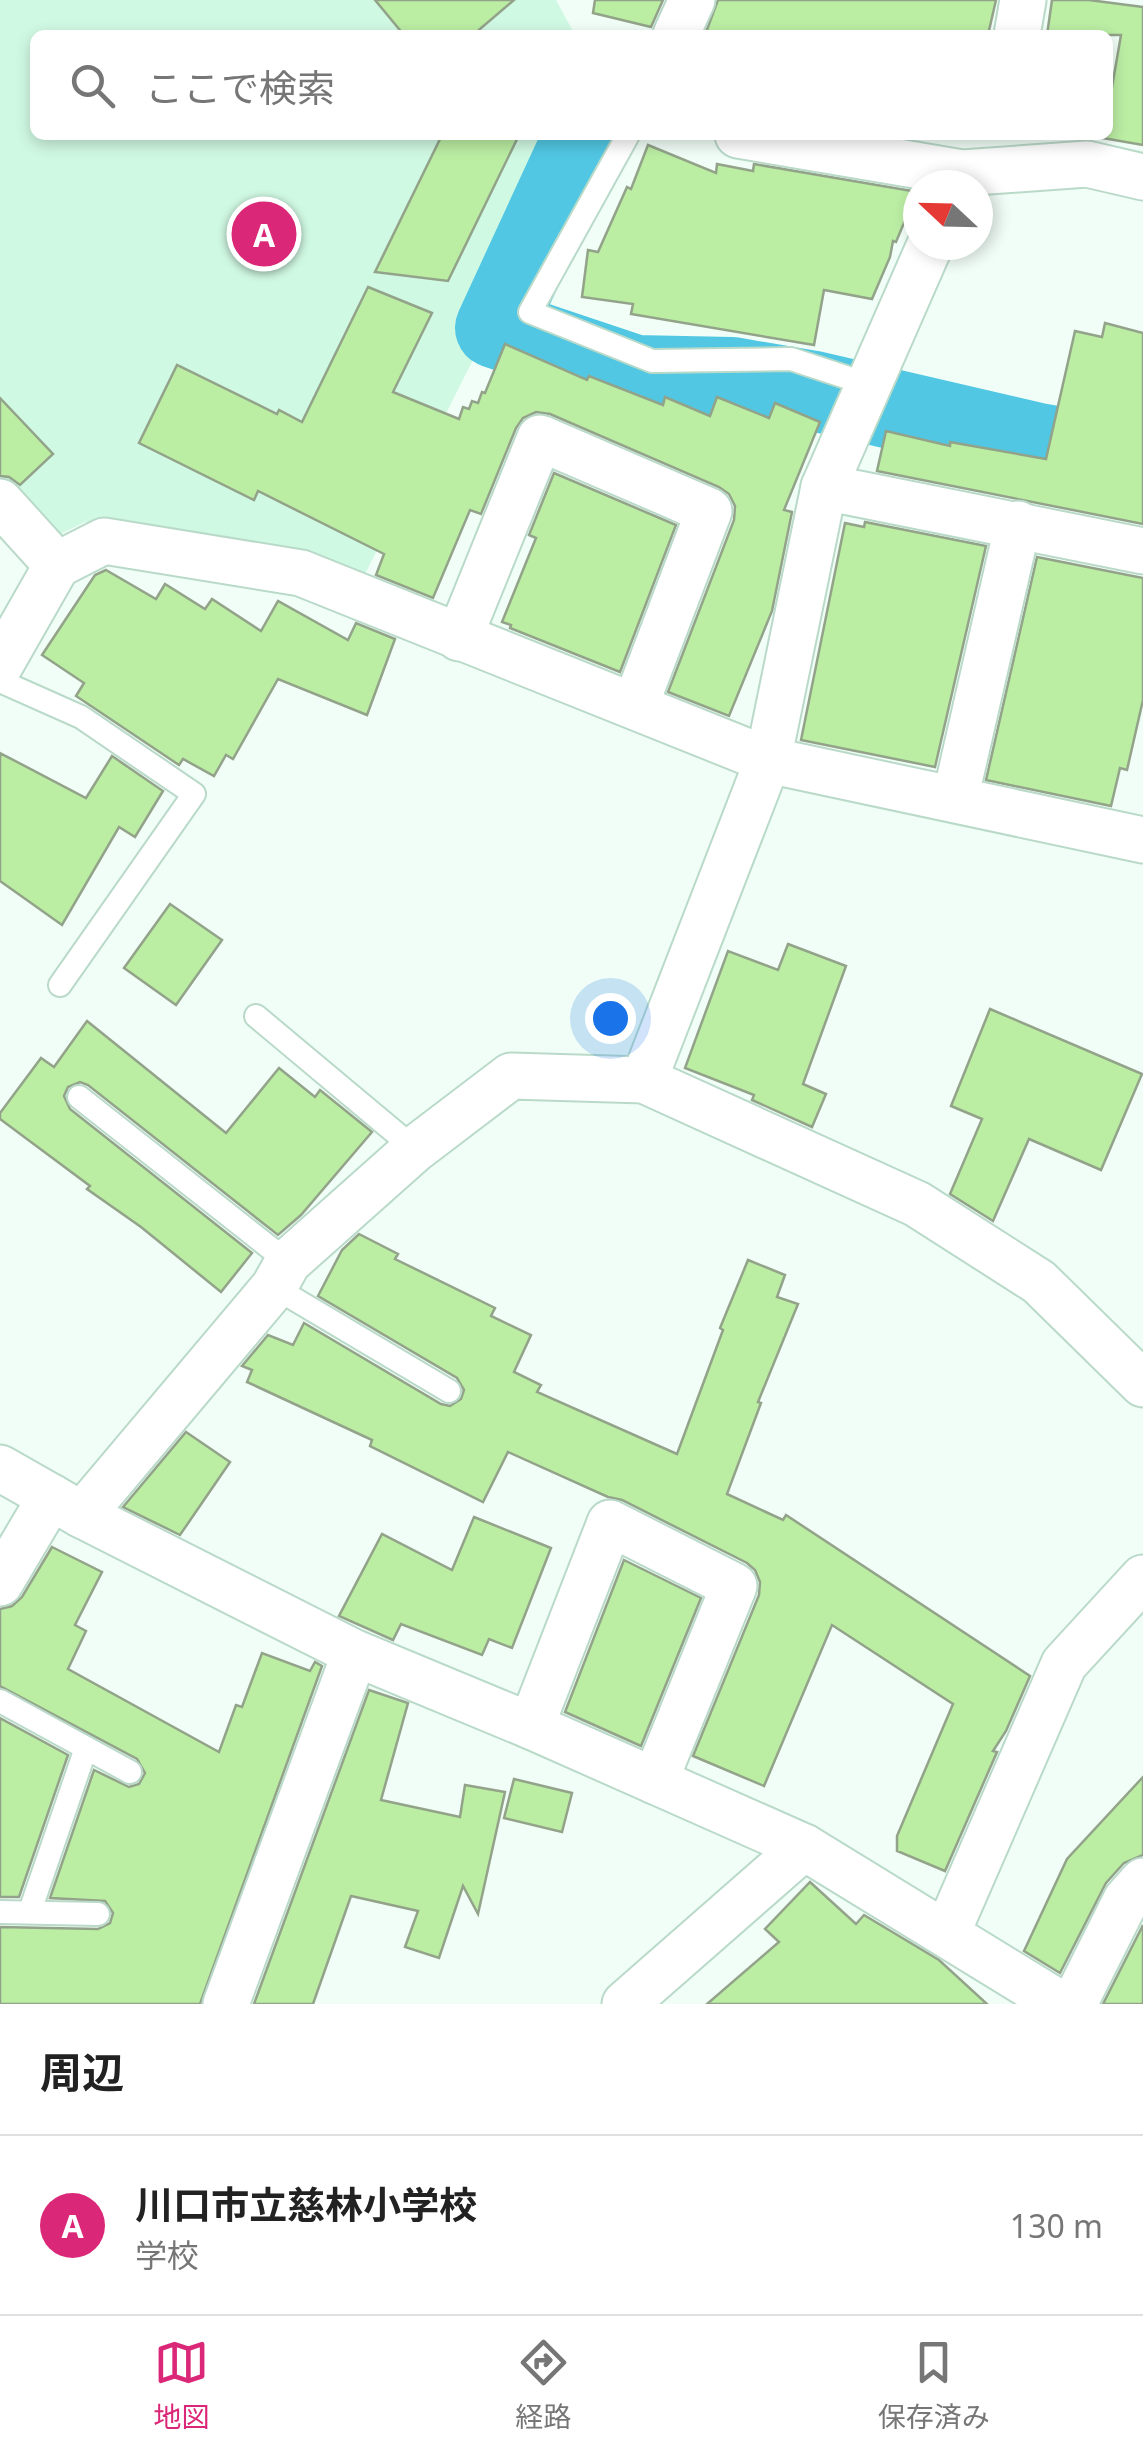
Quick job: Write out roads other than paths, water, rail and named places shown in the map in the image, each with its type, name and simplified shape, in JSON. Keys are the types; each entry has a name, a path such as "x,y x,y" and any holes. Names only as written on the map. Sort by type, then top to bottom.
{"street":[{"path":"678,30 692,0"},
{"path":"1018,30 1024,0"},
{"path":"777,140 966,164 1087,164 1143,177"},
{"path":"644,1080 768,760 824,487 923,260"},
{"path":"460,638 540,438 709,511 635,706"},
{"path":"824,487 1143,551"},
{"path":"0,502 57,566"},
{"path":"954,799 1018,524"},
{"path":"0,665 57,566 104,541 301,574 768,760 954,799 1140,828"},
{"path":"0,1583 66,1506 281,1275 415,1149 511,1076 644,1080 917,1204 1039,1282 1143,1384"},
{"path":"0,1468 66,1506 355,1653 532,1726 804,1847 1051,2001 1143,1881"},
{"path":"532,1726 610,1522 734,1586 655,1781"},
{"path":"947,1933 1064,1664 1143,1578"},
{"path":"226,2004 355,1653"},
{"path":"625,2004 804,1847"}],"lane":[{"path":"625,140 530,312 652,361 791,359 866,384"},
{"path":"0,680 81,718 194,794 60,985"},
{"path":"256,1016 415,1149"},
{"path":"79,1097 281,1275 449,1392"},
{"path":"0,1701 130,1772"},
{"path":"30,1911 86,1748"},
{"path":"0,1912 98,1914"}],"waterway":[{"path":"582,140 495,328 635,375 732,377 814,391 1038,443 1143,461"}],"place":[{"name":"川口市立慈林小学校","path":"264,234"}]}
